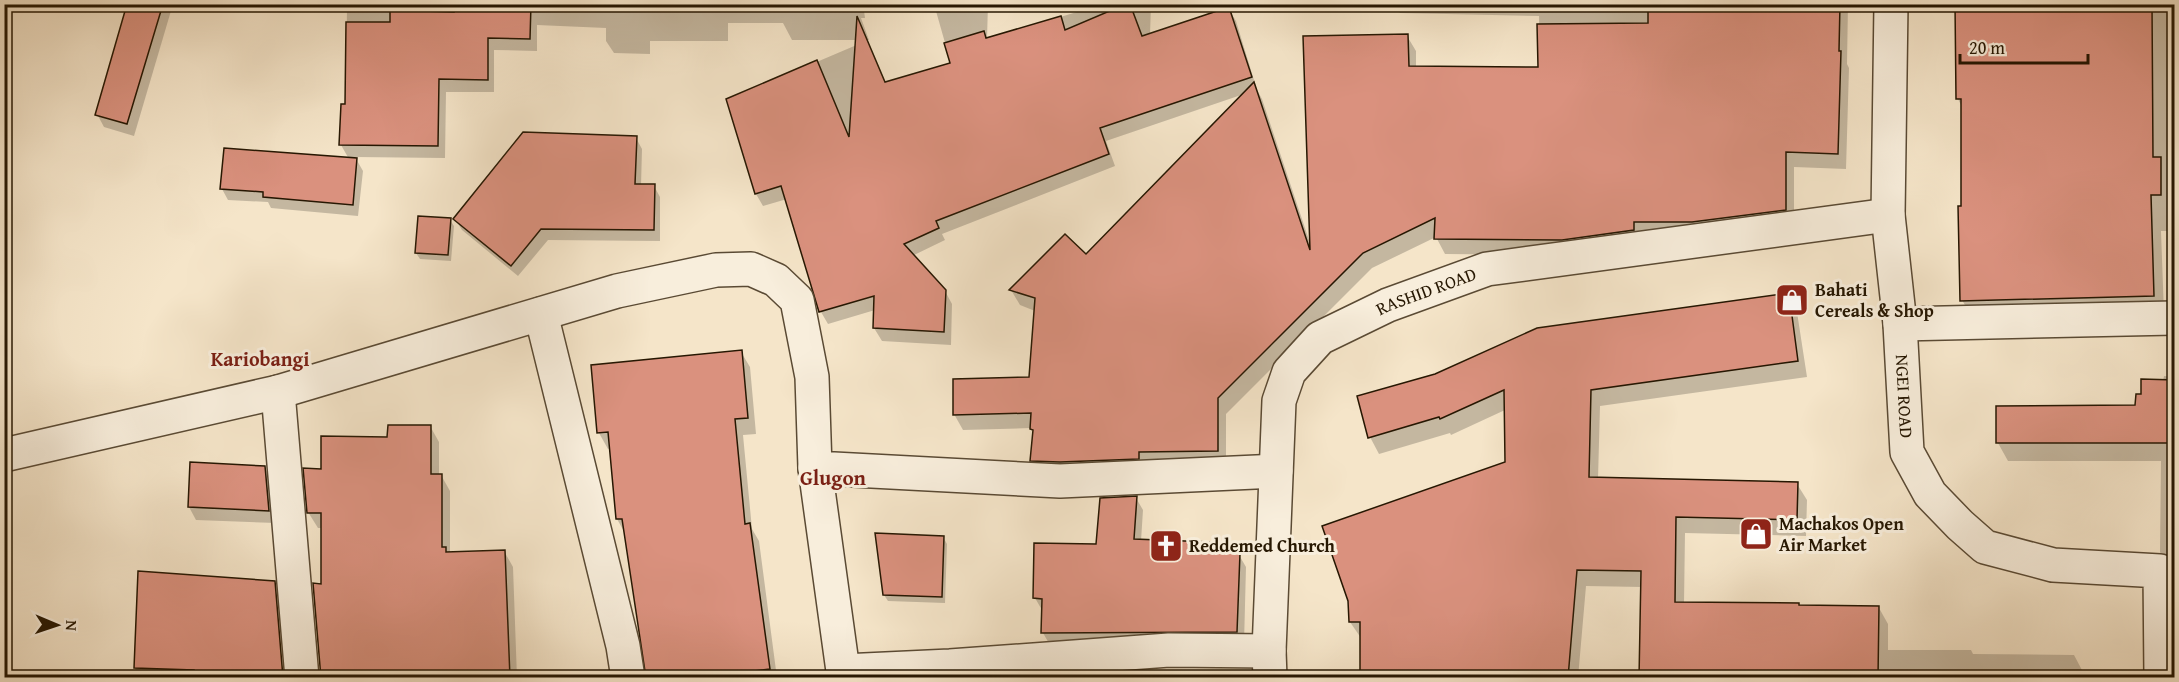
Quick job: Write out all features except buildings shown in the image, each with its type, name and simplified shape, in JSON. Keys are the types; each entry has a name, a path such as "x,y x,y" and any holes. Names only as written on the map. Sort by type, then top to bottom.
{"street":[{"name":"NGEI ROAD","path":"1891,4 1888,215 1900,324 1907,452 1930,494 1985,547 2053,566 2167,571 2161,678"},
{"name":"RASHID ROAD","path":"1269,664 1279,401 1289,372 1320,338 1388,305 1487,269 1888,215"},
{"path":"4,455 278,393 617,291 716,270 751,269 776,280 797,300 812,376 815,468 845,674 1169,650 1269,664"},
{"path":"541,314 623,646 628,678"},
{"path":"1900,324 2175,318"},
{"path":"278,393 302,678"},
{"path":"815,468 1060,481 1276,471"}],"place":[{"name":"Bahati Cereals & Shop","path":"1792,300"},
{"name":"Machakos Open Air Market","path":"1756,534"},
{"name":"Reddemed Church","path":"1166,546"}],"district":[{"name":"Kariobangi","path":"260,359"},
{"name":"Glugon","path":"833,478"}]}
